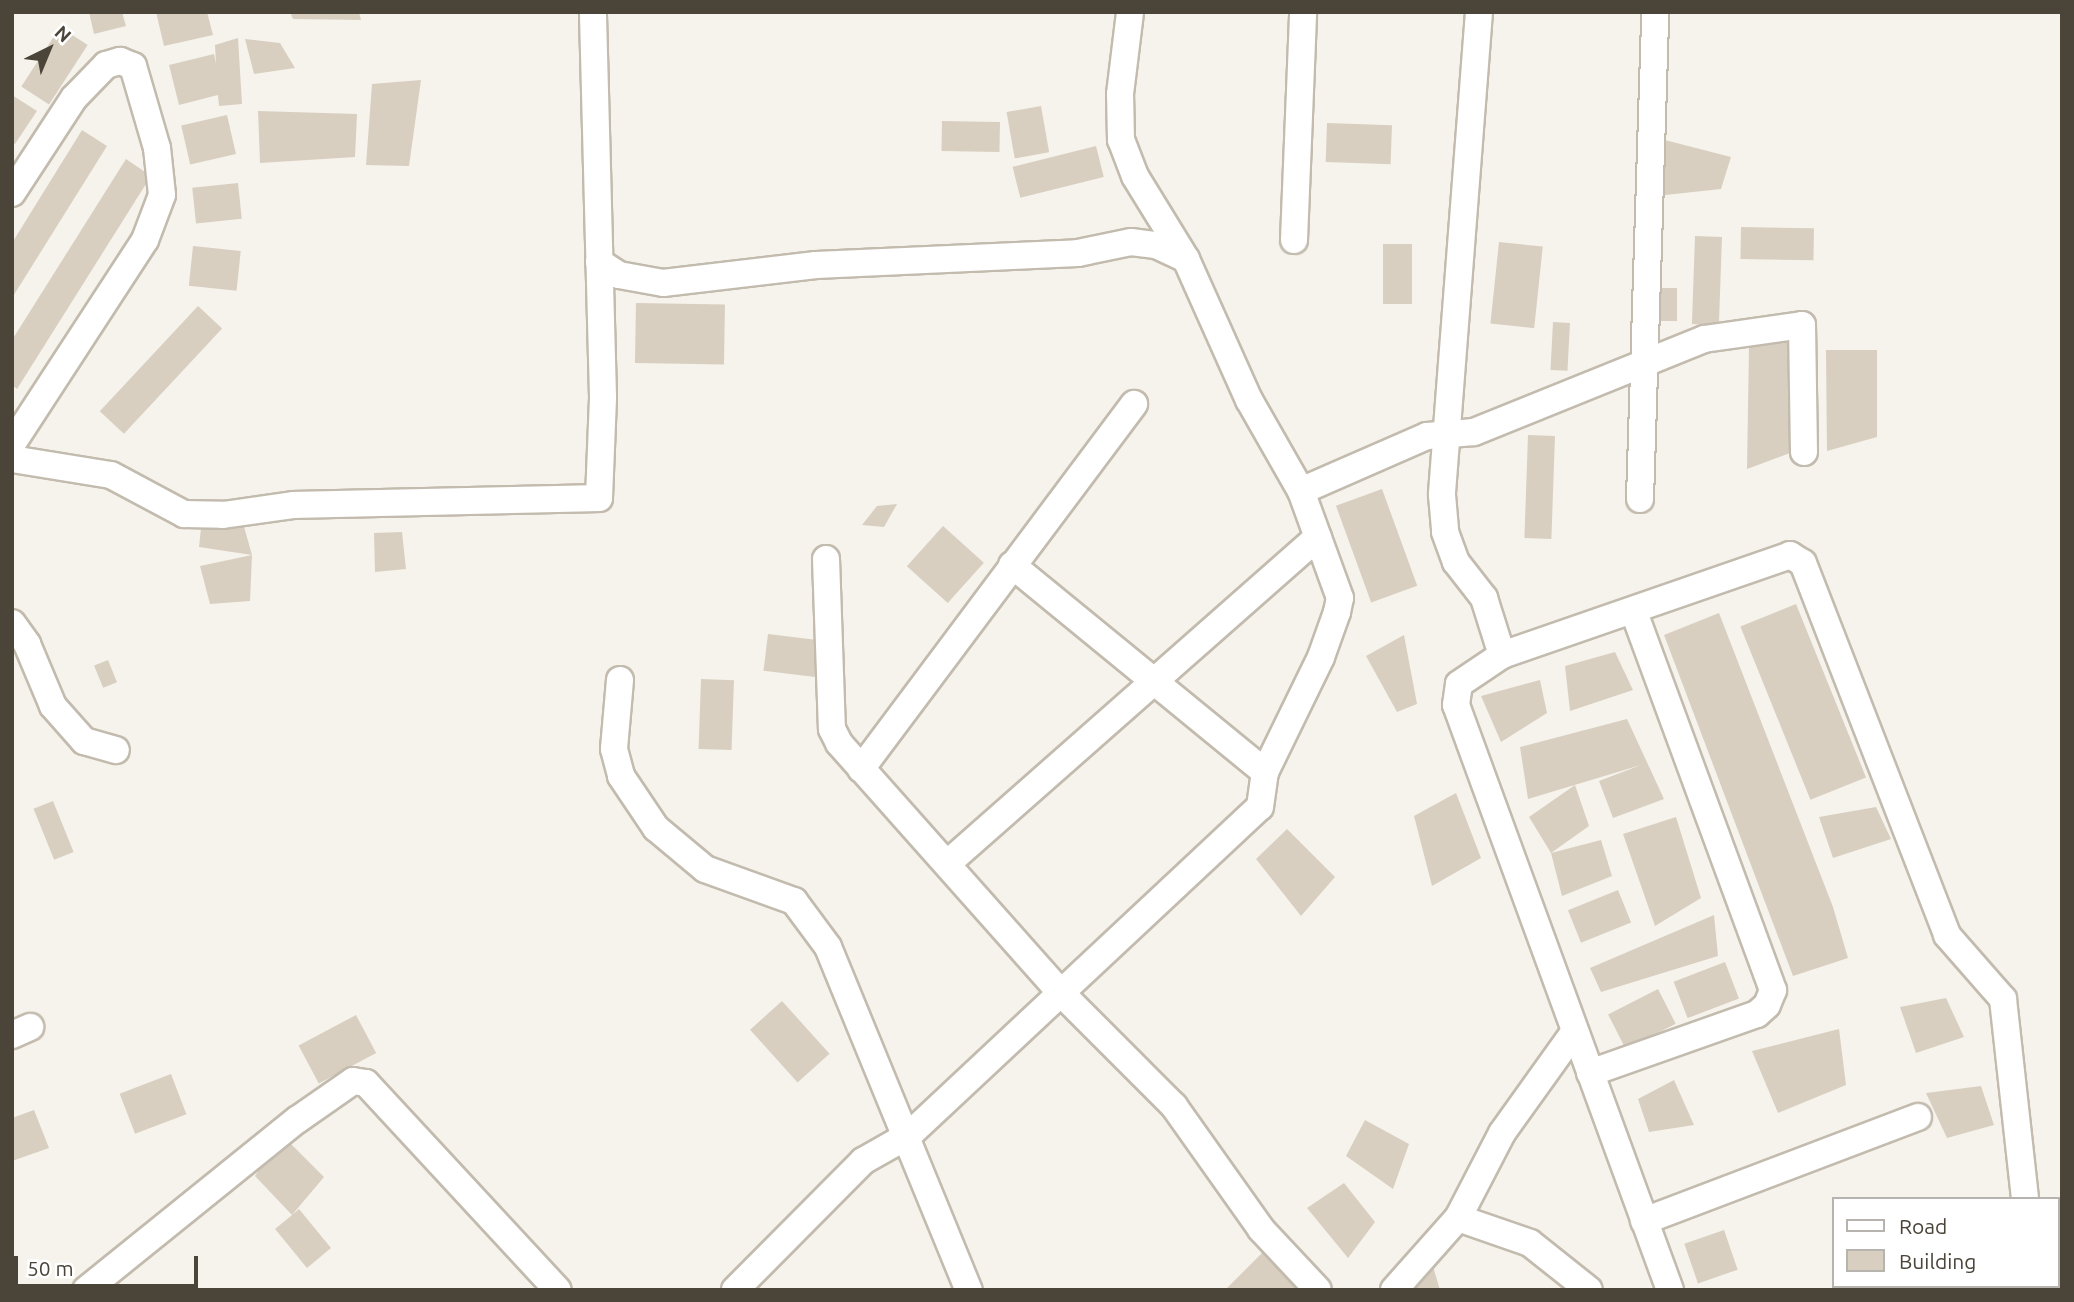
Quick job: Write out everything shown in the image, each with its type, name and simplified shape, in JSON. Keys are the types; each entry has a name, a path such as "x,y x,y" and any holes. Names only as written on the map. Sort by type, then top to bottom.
{"street":[{"path":"12,459 111,475 184,514 223,515 294,505 598,498 603,397 593,12"},
{"path":"735,1290 863,1161 909,1135 1260,807 1265,772 1321,657 1337,612 1340,598 1301,491 1249,400 1186,259 1135,176 1122,140 1120,94 1130,12"},
{"path":"1294,240 1303,12"},
{"path":"1479,12 1449,434 1442,495 1445,532 1456,562 1484,598 1502,655"},
{"path":"1640,499 1655,12"},
{"path":"12,193 74,98 106,65 120,61 133,66 157,148 162,195 145,240 12,444"},
{"path":"599,262 619,275 663,283 816,265 1078,253 1131,242 1156,245 1186,259"},
{"path":"1301,491 1427,436 1474,432 1704,338 1802,325 1804,452"},
{"path":"861,769 1134,404"},
{"path":"948,863 1318,537"},
{"path":"1670,1290 1456,705 1459,684 1502,655 1634,612 1790,555 1803,563 1947,935 2003,999 2025,1197"},
{"path":"826,559 832,729 861,769 948,863 1061,993 1174,1106 1262,1229 1318,1290"},
{"path":"1012,565 1265,772"},
{"path":"1590,1073 1757,1014 1767,1005 1773,990 1634,612"},
{"path":"12,623 27,644 53,706 84,741 116,750"},
{"path":"620,680 614,749 621,776 637,803 669,842 705,869 794,901 812,921 828,947 859,1031 909,1135 969,1290"},
{"path":"1394,1290 1458,1218 1502,1133 1574,1031"},
{"path":"86,1290 266,1144 353,1081 366,1083 558,1290"},
{"path":"1644,1221 1919,1117"},
{"path":"1458,1218 1530,1243 1589,1290"}],"building":[{"path":"89,12 122,12 126,26 94,34"},
{"path":"156,12 207,12 213,35 164,46"},
{"path":"290,12 359,12 361,20 293,19"},
{"path":"60,27 88,45 49,105 21,87"},
{"path":"238,38 242,104 219,106 218,95 179,105 169,65 214,54 216,64 215,45"},
{"path":"245,39 280,43 295,68 254,74"},
{"path":"421,80 409,166 366,165 372,84"},
{"path":"12,95 37,111 15,144 12,142"},
{"path":"1041,106 1049,152 1015,158 1007,112"},
{"path":"258,111 357,114 355,157 260,163"},
{"path":"227,115 236,154 190,165 181,126"},
{"path":"942,121 1000,122 999,152 941,151"},
{"path":"1327,123 1392,125 1391,164 1326,162"},
{"path":"82,130 107,146 12,298 12,243"},
{"path":"1657,138 1731,157 1721,189 1656,196"},
{"path":"1096,146 1104,177 1020,198 1013,167"},
{"path":"126,159 151,176 17,389 12,385 12,340"},
{"path":"238,183 242,219 196,224 192,188"},
{"path":"1741,227 1814,228 1813,260 1740,259"},
{"path":"1695,236 1722,237 1719,325 1692,324"},
{"path":"1499,242 1543,247 1534,328 1490,324"},
{"path":"1383,244 1412,244 1412,304 1383,304"},
{"path":"193,246 241,251 237,291 189,286"},
{"path":"1653,288 1677,288 1677,321 1653,321"},
{"path":"636,303 725,305 724,365 635,363"},
{"path":"198,306 222,329 124,434 100,411"},
{"path":"1553,322 1570,323 1567,371 1550,370"},
{"path":"1792,342 1793,452 1747,469 1749,347"},
{"path":"1826,350 1877,350 1877,437 1827,451"},
{"path":"1528,435 1555,436 1551,539 1524,538"},
{"path":"1382,489 1417,586 1371,603 1336,506"},
{"path":"897,504 884,527 862,525 877,506"},
{"path":"202,519 243,523 252,555 199,547"},
{"path":"943,526 984,563 948,603 907,566"},
{"path":"402,532 406,569 375,572 374,533"},
{"path":"252,555 250,601 210,604 200,566"},
{"path":"1796,604 1866,777 1810,800 1740,626"},
{"path":"1719,613 1833,907 1848,958 1793,976 1664,635"},
{"path":"768,634 820,640 815,677 763,671"},
{"path":"1404,635 1417,704 1397,712 1366,656"},
{"path":"1615,652 1633,690 1570,711 1565,666"},
{"path":"108,660 117,682 103,688 94,666"},
{"path":"701,679 734,680 732,750 699,749"},
{"path":"1540,680 1547,713 1501,742 1481,696"},
{"path":"1627,719 1664,799 1613,818 1599,781 1641,765 1528,799 1520,747"},
{"path":"1575,785 1589,826 1551,853 1529,817"},
{"path":"1456,793 1481,858 1432,886 1414,816"},
{"path":"53,801 74,852 54,860 34,809"},
{"path":"1876,807 1891,839 1833,858 1819,817"},
{"path":"1676,817 1701,898 1655,926 1623,834"},
{"path":"1287,829 1335,877 1301,916 1256,859"},
{"path":"1601,840 1612,876 1562,896 1551,853"},
{"path":"1618,890 1631,922 1581,943 1568,910"},
{"path":"1714,915 1718,956 1601,992 1590,968"},
{"path":"1725,962 1739,998 1688,1018 1674,982"},
{"path":"1658,989 1676,1024 1626,1049 1608,1014"},
{"path":"1946,998 1964,1037 1916,1053 1900,1007"},
{"path":"782,1001 830,1054 798,1083 750,1030"},
{"path":"356,1015 376,1053 319,1083 299,1046"},
{"path":"1839,1029 1846,1085 1778,1113 1752,1051"},
{"path":"171,1074 186,1114 135,1134 120,1094"},
{"path":"1674,1080 1694,1125 1649,1132 1638,1099"},
{"path":"1981,1086 1994,1125 1947,1138 1926,1093"},
{"path":"34,1110 49,1148 12,1161 12,1118"},
{"path":"1365,1120 1409,1144 1393,1189 1346,1156"},
{"path":"282,1135 324,1177 292,1215 255,1176"},
{"path":"1344,1183 1375,1222 1348,1258 1307,1208"},
{"path":"299,1209 331,1248 307,1268 275,1229"},
{"path":"1724,1230 1738,1270 1698,1283 1684,1244"},
{"path":"1267,1248 1301,1290 1225,1290"},
{"path":"1429,1253 1440,1290 1401,1290"},
{"path":"1951,1288 2007,1288 2007,1290"}]}
